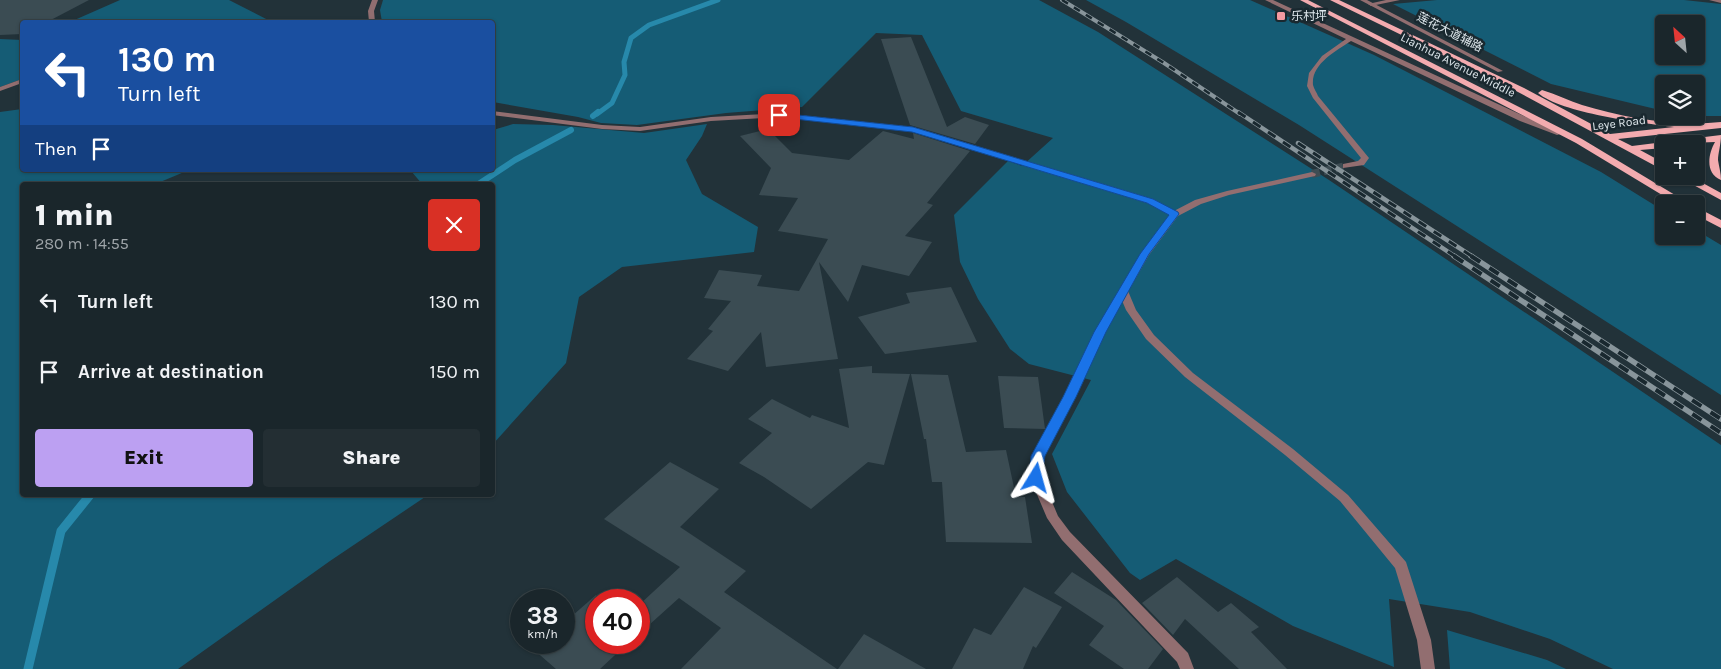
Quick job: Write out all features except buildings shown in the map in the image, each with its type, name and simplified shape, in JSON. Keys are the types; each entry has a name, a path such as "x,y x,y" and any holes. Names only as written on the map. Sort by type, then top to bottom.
{"main road":[{"name":"Lianhua Avenue Middle","path":"1303,0 1579,141 1670,195"},
{"name":"Lianhua Avenue Middle","path":"1333,0 1521,90 1655,162"},
{"path":"1500,71 1521,90"},
{"path":"1500,71 1540,92 1578,108 1621,118 1696,127"},
{"name":"Leye Road","path":"1579,141 1721,125"},
{"path":"1705,140 1721,138"},
{"path":"1721,138 1714,152 1712,164 1721,177"},
{"name":"Leye Road","path":"1601,153 1655,146"},
{"path":"1699,185 1721,197"},
{"path":"1705,215 1721,225"}],"street":[{"path":"372,20 371,11 375,0"},
{"path":"1268,0 1523,119 1579,141"},
{"name":"莲花大道辅路","path":"1363,0 1500,71"},
{"path":"1371,4 1397,0"},
{"path":"1712,0 1721,1"},
{"path":"1346,166 1361,163 1365,158 1315,97 1310,80 1312,73 1324,57 1351,38"},
{"path":"0,89 20,82"},
{"path":"495,113 640,130 710,119 779,115 913,129 1150,201 1175,214"},
{"path":"1187,669 1183,658 1066,536 1053,518 1036,478 1038,456 1070,397 1100,332 1123,291 1145,254 1175,214 1198,202 1312,174"},
{"path":"1123,291 1131,310 1150,338 1189,375 1282,446 1344,498 1401,566 1424,640 1428,669"}],"shaded area":[{"path":"120,0 229,0 268,20 75,20"},
{"path":"383,0 1039,0 1098,32 1329,180 1721,445 1721,669 1613,669 1550,639 1470,612 1389,599 1394,667 1293,626 1176,559 1140,580 1130,573 1067,492 1052,454 1091,380 1029,364 1010,349 978,299 960,262 954,215 1008,161 1022,166 1053,138 961,111 922,35 876,33 802,107 726,113 637,125 601,123 495,102 495,20 382,20 380,10"},
{"path":"1086,0 1250,0 1374,55 1601,172 1655,205 1655,245 1705,245 1705,235 1721,245 1721,395 1299,125"},
{"path":"1437,0 1684,0 1721,4 1721,116 1705,116 1705,75 1655,75 1655,109 1551,84 1393,4"},
{"path":"0,39 20,40 20,80 0,87"},
{"path":"20,109 20,172 184,172 160,182 20,182 20,497 425,497 330,561 178,669 0,669 0,112"},
{"path":"513,124 553,125 644,133 707,124 702,136 686,160 702,194 758,227 754,252 622,267 579,297 566,363 495,442 495,182 420,182 412,172 495,172 495,129"},
{"path":"1447,630 1547,660 1566,669 1450,669"}],"waterway":[{"path":"597,114 612,103 625,75 624,62 631,38 649,25 718,0"},
{"path":"593,116 598,112"},
{"path":"482,182 515,160 571,130"},
{"path":"28,669 61,531 88,497"}],"tunnel":[{"path":"1312,174 1346,166"}],"railway":[{"path":"1062,0 1164,63 1240,114"},
{"path":"1238,112 1456,257"},
{"path":"1298,143 1473,257"},
{"path":"1454,256 1721,433"},
{"path":"1471,256 1721,419"}],"place":[{"name":"乐村坪","path":"1281,16"}],"route":[{"path":"779,115 913,129 1150,201 1175,214 1145,254 1100,332 1070,397 1038,456 1036,478"}]}
